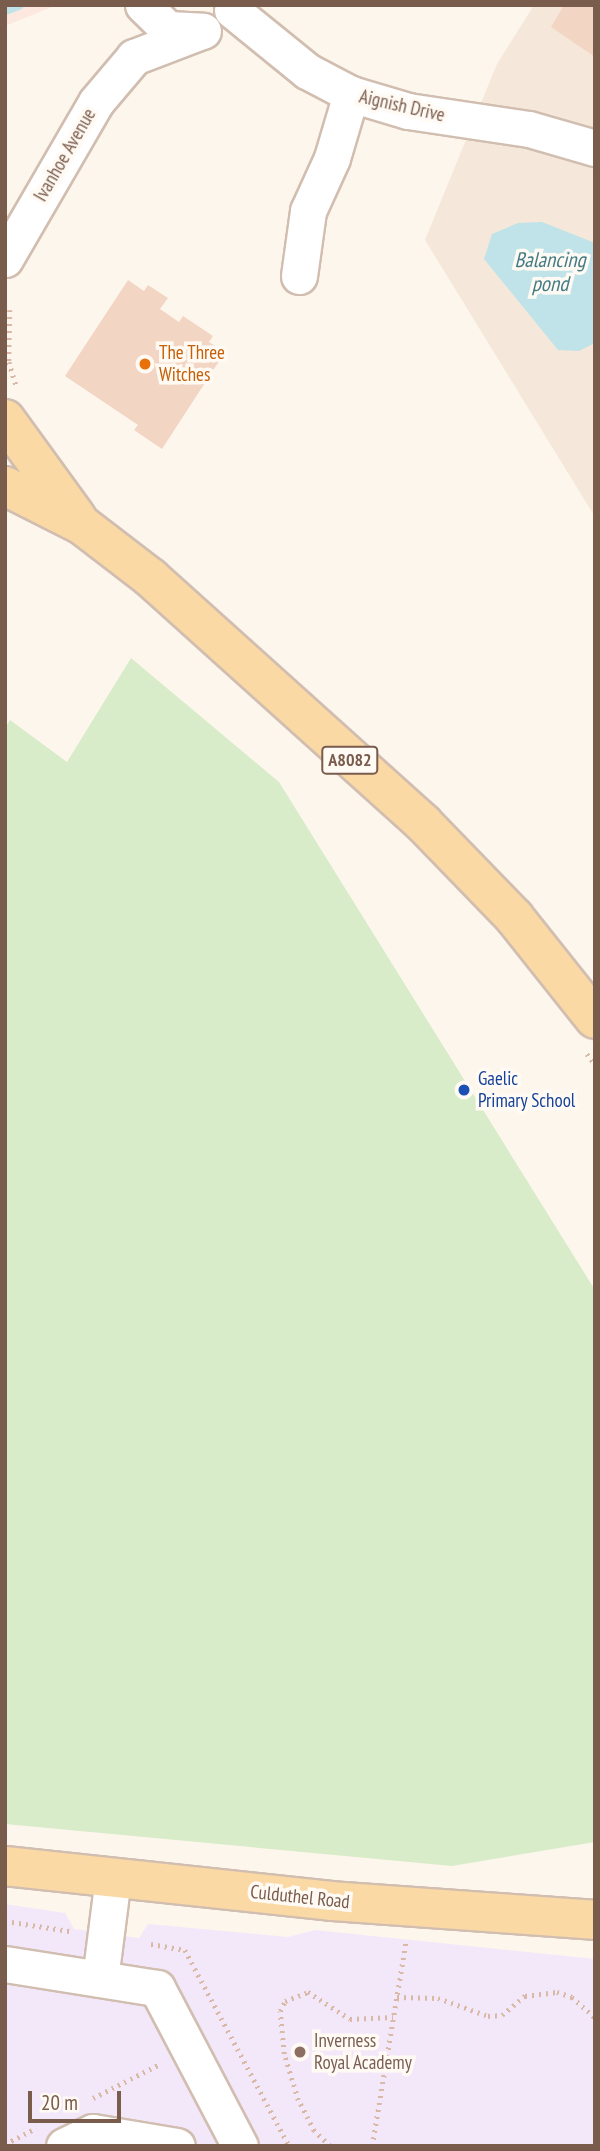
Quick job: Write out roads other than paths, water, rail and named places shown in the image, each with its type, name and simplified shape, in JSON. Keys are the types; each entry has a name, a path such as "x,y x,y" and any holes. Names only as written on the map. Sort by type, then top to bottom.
{"main road":[{"name":"A8082","path":"5,419 82,525"},
{"name":"A8082","path":"5,486 82,525 151,578 423,824 514,917 595,1019"},
{"name":"Culduthel Road","path":"5,1867 411,1907 595,1920"}],"street":[{"path":"134,57 138,5"},
{"path":"144,5 168,29 199,32"},
{"name":"Ivanhoe Avenue","path":"5,259 96,102 134,57 212,28 233,8"},
{"name":"Aignish Drive","path":"233,8 307,71 351,94 408,111 529,129 595,148"},
{"path":"299,276 308,211 332,158 351,94"},
{"path":"100,1979 113,1877"},
{"path":"5,1964 157,1988 240,2146"},
{"path":"56,2134 93,2132 177,2146"}],"water":[{"name":"Balancing pond","path":"542,222 595,243 595,343 579,351 558,350 484,259 492,234 518,223"}],"waterway":[{"path":"5,10 19,5"}],"place":[{"name":"The Three Witches","path":"145,364"},
{"name":"Gaelic Primary School","path":"464,1090"},
{"name":"Inverness Royal Academy","path":"300,2052"}]}
